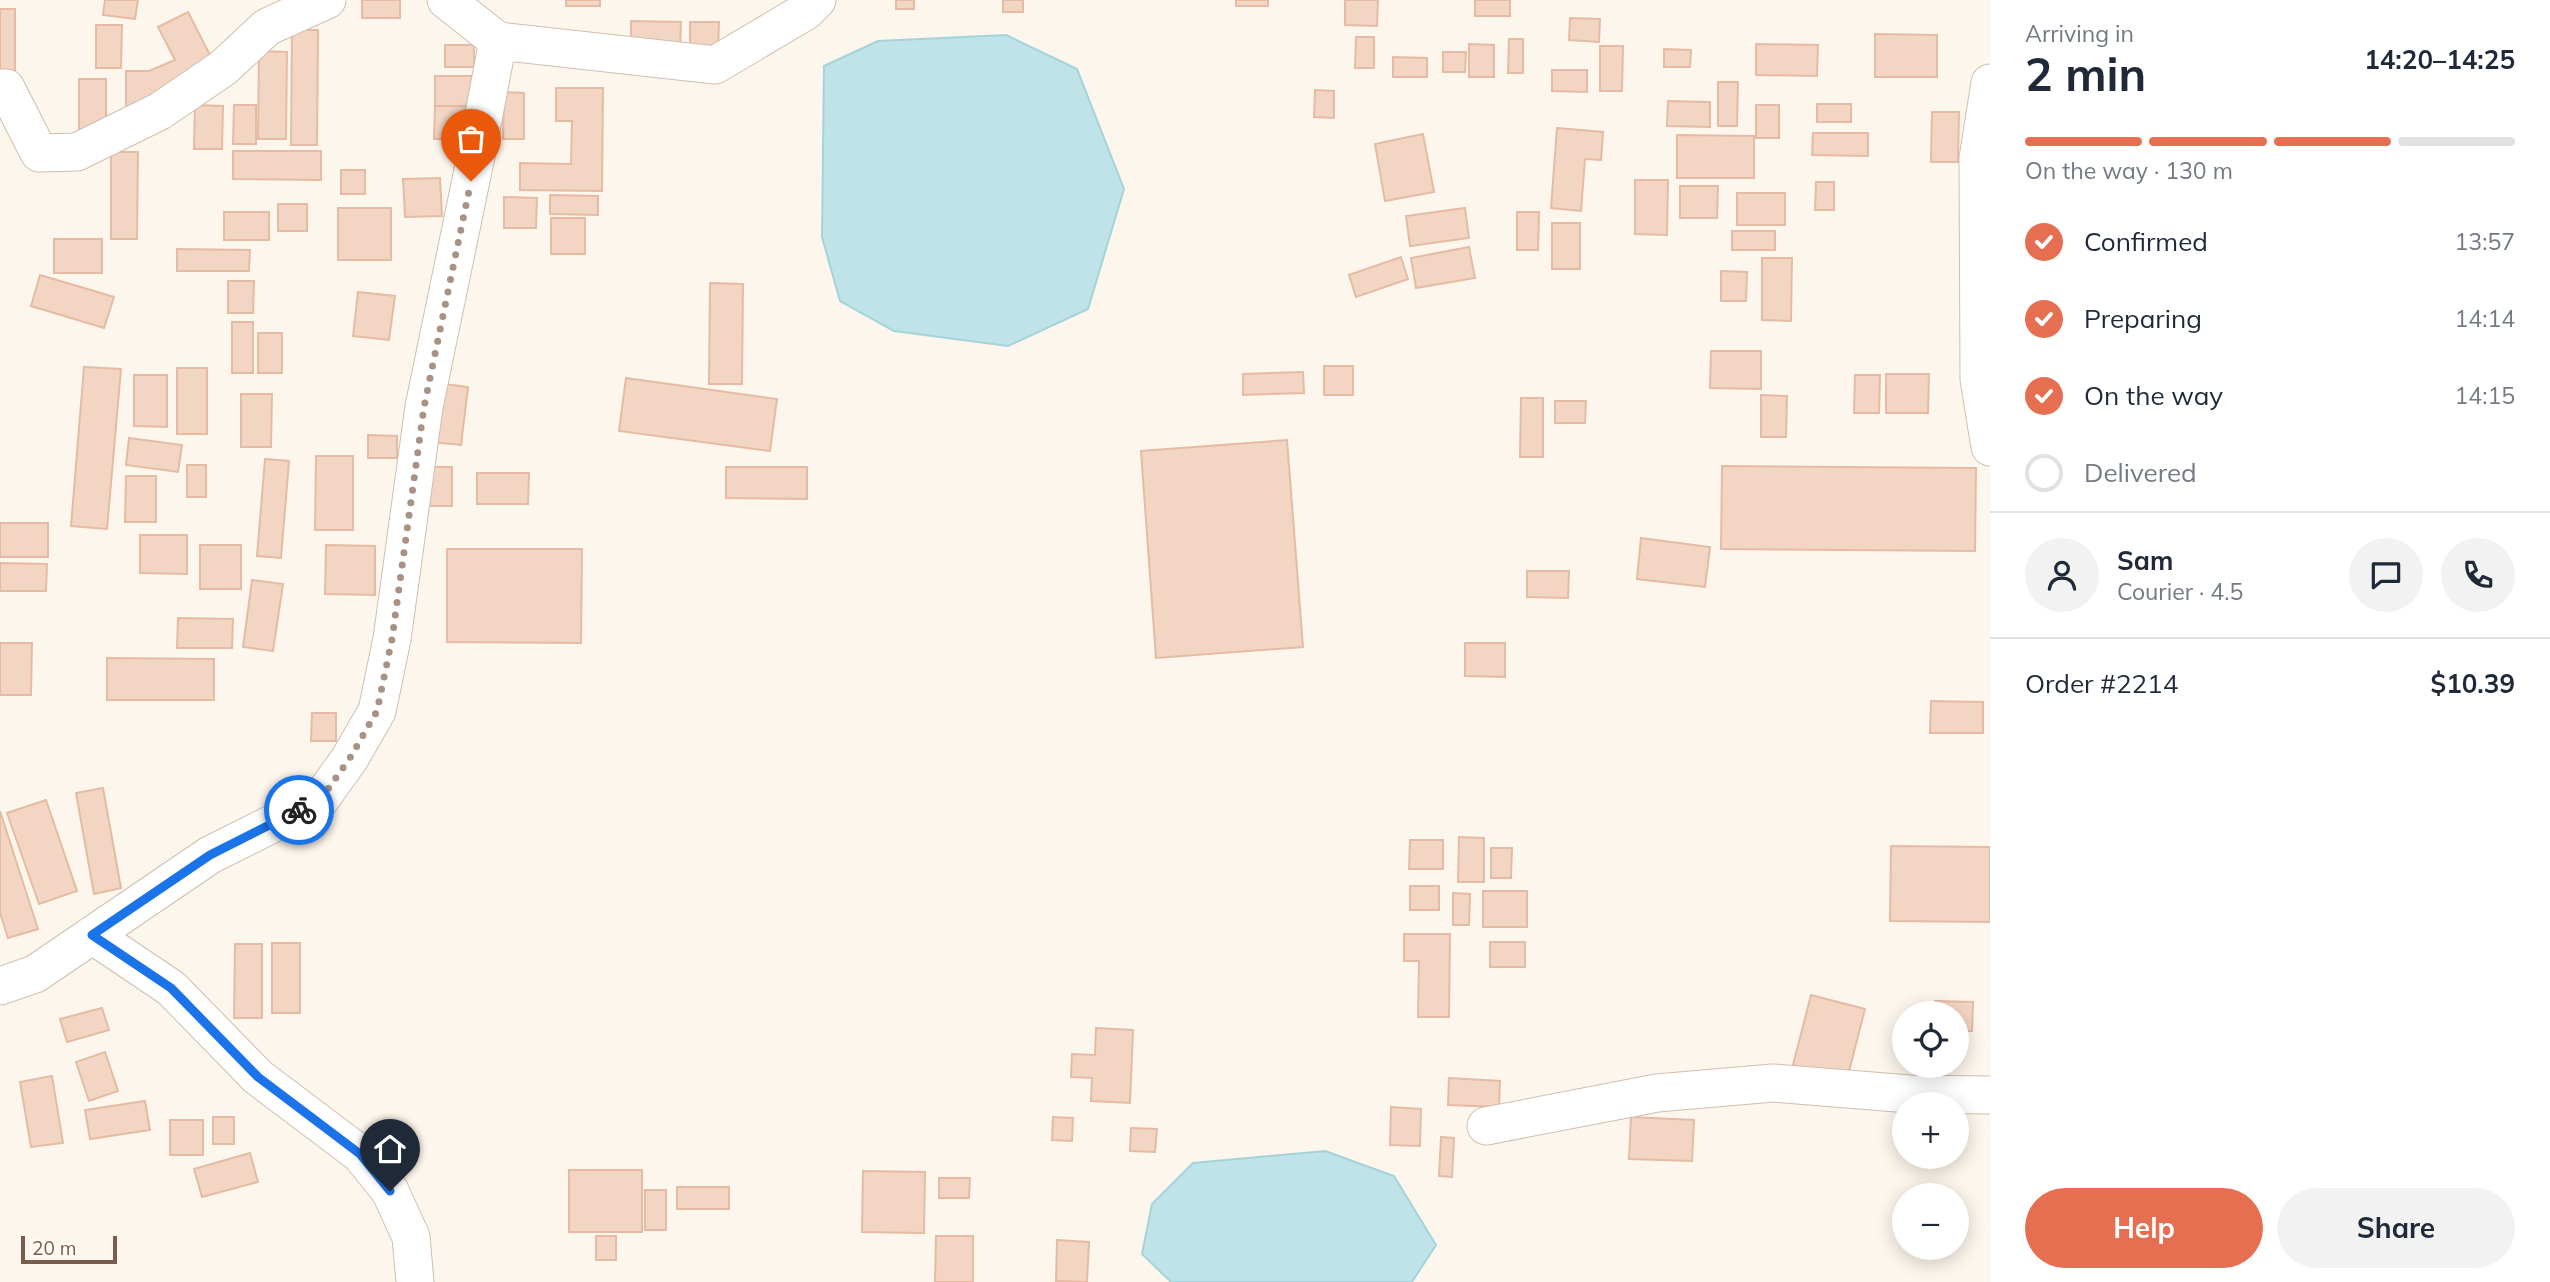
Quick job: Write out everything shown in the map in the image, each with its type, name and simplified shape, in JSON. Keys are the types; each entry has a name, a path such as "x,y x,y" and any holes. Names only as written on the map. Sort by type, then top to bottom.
{"street":[{"path":"0,88 6,88 40,153 77,152 160,111 223,68 267,27 327,0"},
{"path":"446,0 498,41 715,65 806,11 817,0"},
{"path":"0,986 35,974 210,855 320,800 350,758 377,711 392,639 424,407 477,156 498,41"},
{"path":"1990,83 1978,172 1979,379 1990,447"},
{"path":"92,935 171,988 258,1077 360,1154 390,1191 411,1237 415,1282"},
{"path":"1486,1126 1657,1093 1773,1083 1909,1094 1990,1095"}],"water":[{"path":"1006,35 1077,69 1124,189 1088,309 1008,346 894,331 840,301 822,237 824,66 878,41"},
{"path":"1325,1151 1394,1176 1436,1245 1412,1282 1171,1282 1142,1254 1152,1204 1193,1163"}],"building":[{"path":"105,0 138,0 135,19 103,15"},
{"path":"362,0 400,0 400,18 362,18"},
{"path":"566,0 600,0 600,6 566,6"},
{"path":"896,0 914,0 914,9 896,9"},
{"path":"1003,0 1023,0 1023,12 1003,12"},
{"path":"1236,0 1268,0 1268,6 1236,6"},
{"path":"1345,0 1378,0 1377,26 1345,25"},
{"path":"1475,0 1510,0 1510,16 1475,16"},
{"path":"0,9 15,9 15,72 0,72"},
{"path":"188,12 215,65 126,122 126,71 149,71 175,60 158,27"},
{"path":"1570,18 1600,19 1599,42 1569,40"},
{"path":"631,21 681,22 680,50 631,49"},
{"path":"690,22 719,22 718,51 690,50"},
{"path":"96,25 122,25 121,68 96,68"},
{"path":"292,30 318,30 317,145 291,145"},
{"path":"1875,34 1937,35 1937,77 1875,77"},
{"path":"1356,37 1374,37 1374,68 1355,68"},
{"path":"1509,39 1523,39 1523,73 1508,73"},
{"path":"1469,44 1494,45 1494,77 1469,77"},
{"path":"1756,44 1818,45 1817,76 1756,75"},
{"path":"445,45 474,45 474,67 445,67"},
{"path":"1600,46 1623,46 1622,91 1600,91"},
{"path":"1664,49 1691,50 1690,67 1664,67"},
{"path":"259,51 287,52 286,139 258,139"},
{"path":"1443,52 1466,52 1465,72 1443,72"},
{"path":"1393,57 1427,58 1427,77 1393,77"},
{"path":"1552,70 1587,70 1587,92 1552,91"},
{"path":"435,76 477,76 477,106 435,106"},
{"path":"79,79 106,79 106,131 79,131"},
{"path":"1718,82 1738,82 1737,126 1718,126"},
{"path":"556,88 603,88 602,191 520,190 520,163 571,164 572,121 556,121"},
{"path":"1315,90 1334,91 1334,118 1314,117"},
{"path":"504,92 524,93 524,139 503,139"},
{"path":"1668,101 1710,102 1710,127 1667,126"},
{"path":"1817,104 1851,104 1851,122 1817,122"},
{"path":"195,105 223,106 222,149 194,149"},
{"path":"234,105 256,105 256,144 233,144"},
{"path":"1756,105 1779,105 1779,138 1756,138"},
{"path":"435,106 468,106 467,139 434,139"},
{"path":"1932,112 1959,112 1958,162 1931,162"},
{"path":"1557,128 1603,132 1601,160 1585,159 1581,211 1551,208"},
{"path":"1813,133 1868,133 1868,156 1812,155"},
{"path":"1423,134 1434,192 1385,201 1375,144"},
{"path":"1677,135 1754,136 1754,178 1677,178"},
{"path":"233,151 321,151 321,180 233,179"},
{"path":"111,152 138,152 137,239 111,239"},
{"path":"341,170 365,170 365,194 341,194"},
{"path":"440,178 442,216 405,217 403,179"},
{"path":"1635,180 1668,180 1667,235 1635,234"},
{"path":"1816,182 1834,182 1834,210 1815,210"},
{"path":"1680,186 1718,186 1717,218 1680,218"},
{"path":"1737,193 1785,193 1785,225 1737,225"},
{"path":"550,195 598,196 598,215 550,214"},
{"path":"504,197 537,198 536,228 504,228"},
{"path":"278,204 307,204 307,231 278,231"},
{"path":"338,208 391,208 391,260 338,260"},
{"path":"1465,208 1469,238 1410,246 1406,216"},
{"path":"224,212 269,212 269,240 224,240"},
{"path":"1517,212 1539,212 1538,250 1517,250"},
{"path":"551,218 585,218 585,254 551,254"},
{"path":"1552,223 1580,223 1580,269 1552,269"},
{"path":"1732,231 1775,231 1775,250 1732,250"},
{"path":"54,239 102,239 102,273 54,273"},
{"path":"1469,247 1475,278 1416,288 1411,258"},
{"path":"177,249 250,250 249,271 177,271"},
{"path":"1401,257 1408,279 1356,297 1349,275"},
{"path":"1762,258 1792,258 1791,321 1762,320"},
{"path":"1721,271 1747,272 1746,301 1721,301"},
{"path":"40,275 114,297 104,328 31,306"},
{"path":"228,281 254,281 253,313 228,313"},
{"path":"710,283 743,284 742,384 709,384"},
{"path":"358,292 395,296 389,340 353,336"},
{"path":"232,322 253,322 253,373 232,373"},
{"path":"258,333 282,333 282,373 258,373"},
{"path":"1711,351 1761,351 1761,389 1710,388"},
{"path":"1324,366 1353,366 1353,395 1324,395"},
{"path":"84,367 121,369 107,529 71,526"},
{"path":"177,368 207,368 207,434 177,434"},
{"path":"1303,372 1304,393 1243,395 1243,374"},
{"path":"1886,374 1929,374 1928,413 1886,413"},
{"path":"134,375 167,375 167,427 134,426"},
{"path":"1855,375 1880,375 1879,413 1854,413"},
{"path":"626,378 777,399 770,451 619,431"},
{"path":"438,383 468,387 461,445 432,442"},
{"path":"241,394 272,394 271,447 241,447"},
{"path":"1761,395 1787,396 1786,437 1761,437"},
{"path":"1521,398 1543,398 1543,457 1520,457"},
{"path":"1555,401 1586,401 1585,423 1555,423"},
{"path":"368,435 397,436 397,458 368,458"},
{"path":"129,438 182,445 178,472 126,465"},
{"path":"1287,440 1303,647 1156,658 1141,451"},
{"path":"316,456 353,456 353,530 315,530"},
{"path":"265,459 289,461 281,558 257,556"},
{"path":"187,465 206,465 206,497 187,497"},
{"path":"1722,466 1976,468 1975,551 1721,549"},
{"path":"423,467 452,467 452,506 423,506"},
{"path":"726,467 807,467 807,499 726,498"},
{"path":"477,473 529,473 528,504 477,504"},
{"path":"126,476 156,476 156,522 125,522"},
{"path":"0,523 48,523 48,557 0,557"},
{"path":"140,535 187,535 187,574 140,573"},
{"path":"1641,538 1710,547 1705,587 1637,579"},
{"path":"200,545 241,545 241,589 200,589"},
{"path":"326,545 375,546 375,595 325,594"},
{"path":"447,549 582,549 581,643 447,642"},
{"path":"0,563 47,564 46,591 0,591"},
{"path":"1527,571 1569,571 1568,598 1527,597"},
{"path":"252,580 283,584 273,651 243,647"},
{"path":"178,618 233,619 232,648 177,648"},
{"path":"0,643 32,643 31,695 0,695"},
{"path":"1465,643 1505,643 1505,677 1465,676"},
{"path":"107,658 214,659 214,700 107,700"},
{"path":"1931,701 1983,702 1983,733 1930,733"},
{"path":"312,713 336,713 336,741 311,741"},
{"path":"103,788 121,888 94,894 76,793"},
{"path":"46,800 77,891 39,904 7,813"},
{"path":"0,811 38,929 8,938 0,913"},
{"path":"1459,837 1484,838 1484,882 1458,882"},
{"path":"1410,840 1443,840 1443,869 1409,869"},
{"path":"1891,846 1990,847 1990,922 1890,921"},
{"path":"1491,848 1512,848 1511,878 1491,878"},
{"path":"1410,886 1439,886 1439,910 1410,910"},
{"path":"1483,891 1527,891 1527,927 1483,927"},
{"path":"1453,893 1470,894 1469,925 1453,925"},
{"path":"1404,934 1450,934 1449,1017 1418,1017 1419,961 1404,961"},
{"path":"1490,942 1525,942 1525,967 1490,967"},
{"path":"272,943 300,943 300,1013 272,1013"},
{"path":"235,944 262,944 262,1018 234,1018"},
{"path":"1811,995 1865,1009 1847,1079 1793,1065"},
{"path":"1969,1002 1973,1002 1972,1031 1969,1031"},
{"path":"102,1008 109,1030 67,1042 60,1019"},
{"path":"1096,1028 1133,1030 1130,1103 1091,1101 1092,1078 1071,1077 1072,1054 1095,1055"},
{"path":"105,1052 118,1091 89,1101 76,1062"},
{"path":"52,1076 63,1143 31,1147 20,1082"},
{"path":"1449,1078 1500,1081 1499,1107 1448,1105"},
{"path":"145,1101 150,1130 90,1139 85,1110"},
{"path":"1391,1107 1421,1109 1420,1146 1390,1145"},
{"path":"213,1117 234,1117 234,1144 213,1144"},
{"path":"1053,1117 1073,1118 1072,1141 1052,1140"},
{"path":"1631,1117 1694,1120 1692,1161 1629,1159"},
{"path":"170,1120 203,1120 203,1155 170,1155"},
{"path":"1131,1128 1157,1129 1155,1152 1130,1151"},
{"path":"1441,1137 1454,1138 1452,1177 1439,1176"},
{"path":"250,1153 258,1182 202,1197 194,1169"},
{"path":"569,1170 642,1170 642,1232 569,1232"},
{"path":"863,1171 925,1172 924,1233 862,1232"},
{"path":"939,1178 970,1178 969,1198 939,1198"},
{"path":"677,1187 729,1187 729,1209 677,1209"},
{"path":"645,1190 666,1190 666,1230 645,1230"},
{"path":"596,1236 616,1236 616,1260 596,1260"},
{"path":"936,1236 973,1236 973,1282 935,1282"},
{"path":"1057,1240 1089,1242 1087,1282 1056,1281"}],"way so far":[{"path":"299,810 320,800 350,758 377,711 392,639 424,407 471,181"}],"route":[{"path":"299,810 210,855 92,935 171,988 258,1077 360,1154 390,1191"}]}
